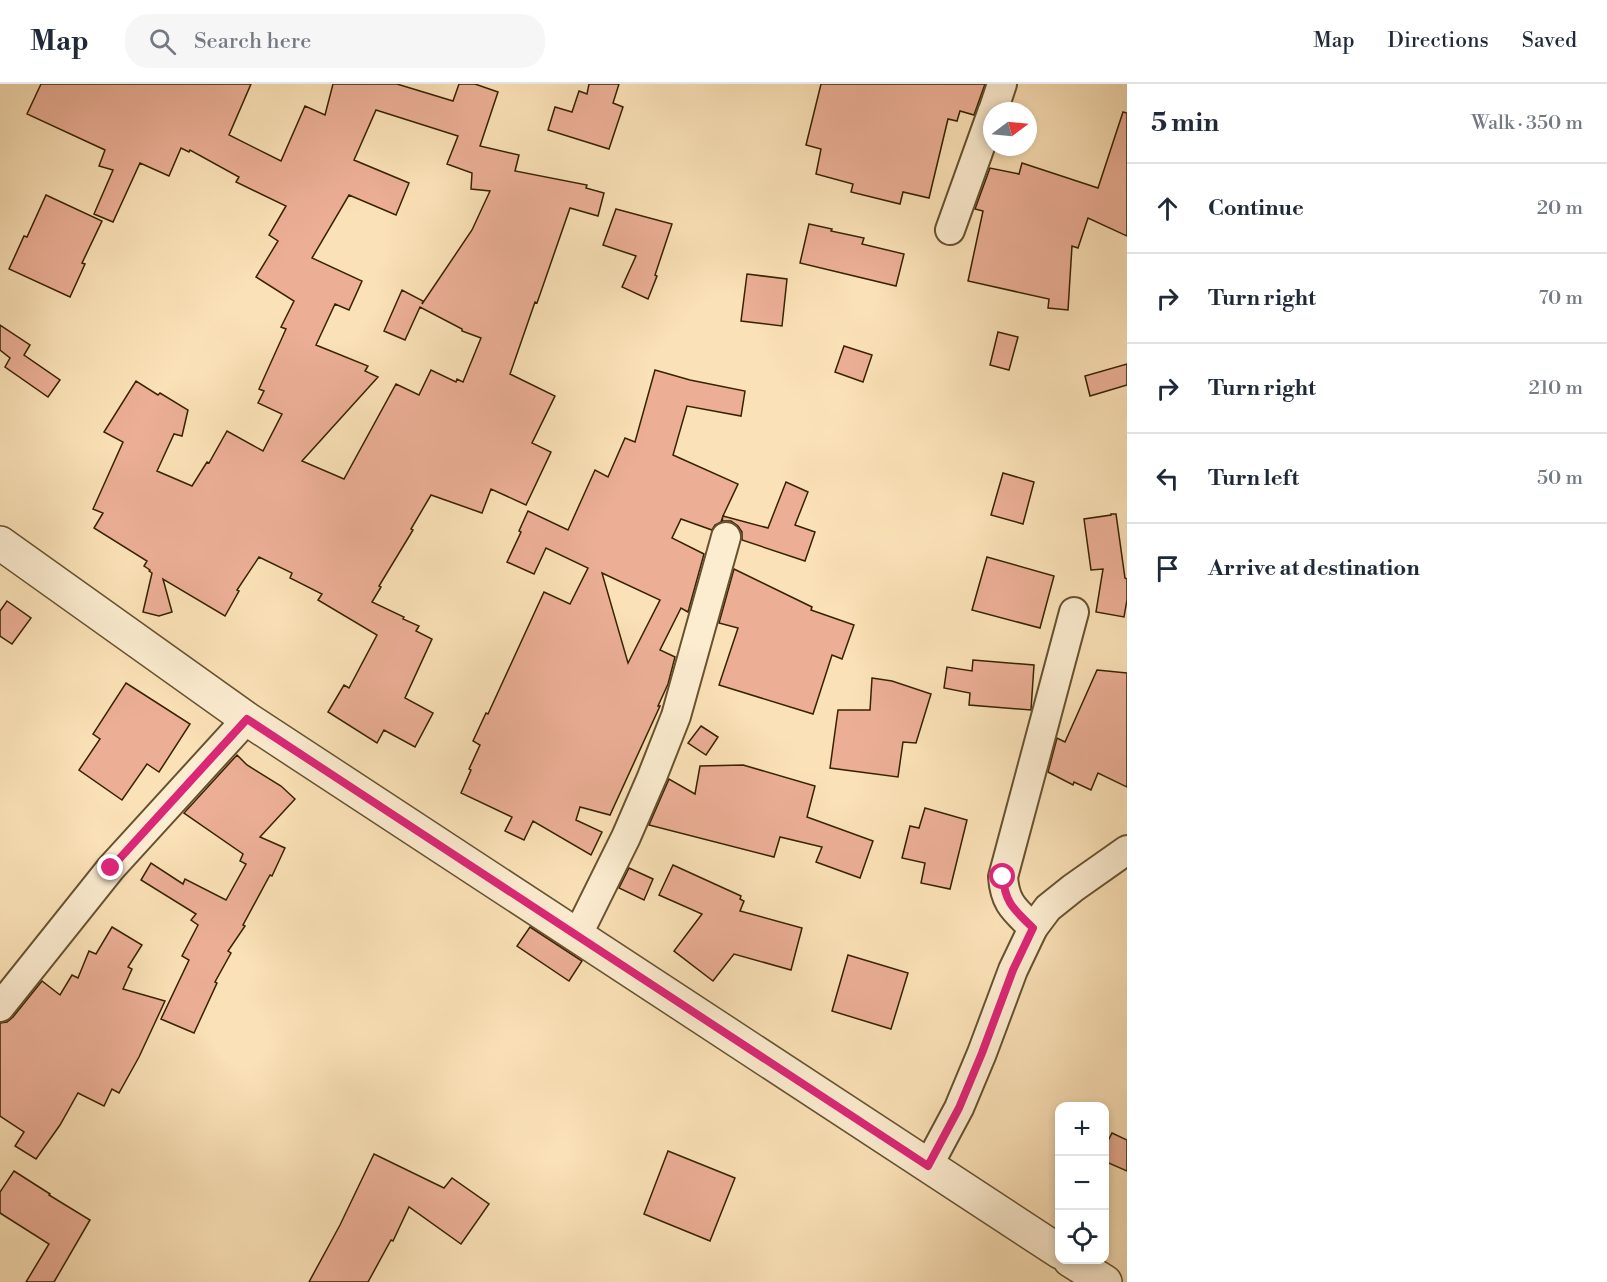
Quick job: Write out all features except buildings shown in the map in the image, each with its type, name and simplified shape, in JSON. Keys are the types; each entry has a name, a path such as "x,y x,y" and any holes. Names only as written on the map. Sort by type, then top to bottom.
{"street":[{"path":"996,102 1002,84"},
{"path":"950,230 983,137"},
{"path":"577,936 626,837 676,716 726,537"},
{"path":"0,543 247,719 1055,1249"},
{"path":"1033,928 1009,904 1004,892 1003,877 1074,612"},
{"path":"0,1007 111,868 247,719"},
{"path":"928,1166 959,1108 1013,970 1033,928 1048,908 1127,850"},
{"path":"1076,1264 1105,1282"}],"route":[{"path":"111,868 247,719 928,1166 959,1108 1013,970 1033,928 1009,904 1004,892 1003,877"}]}
